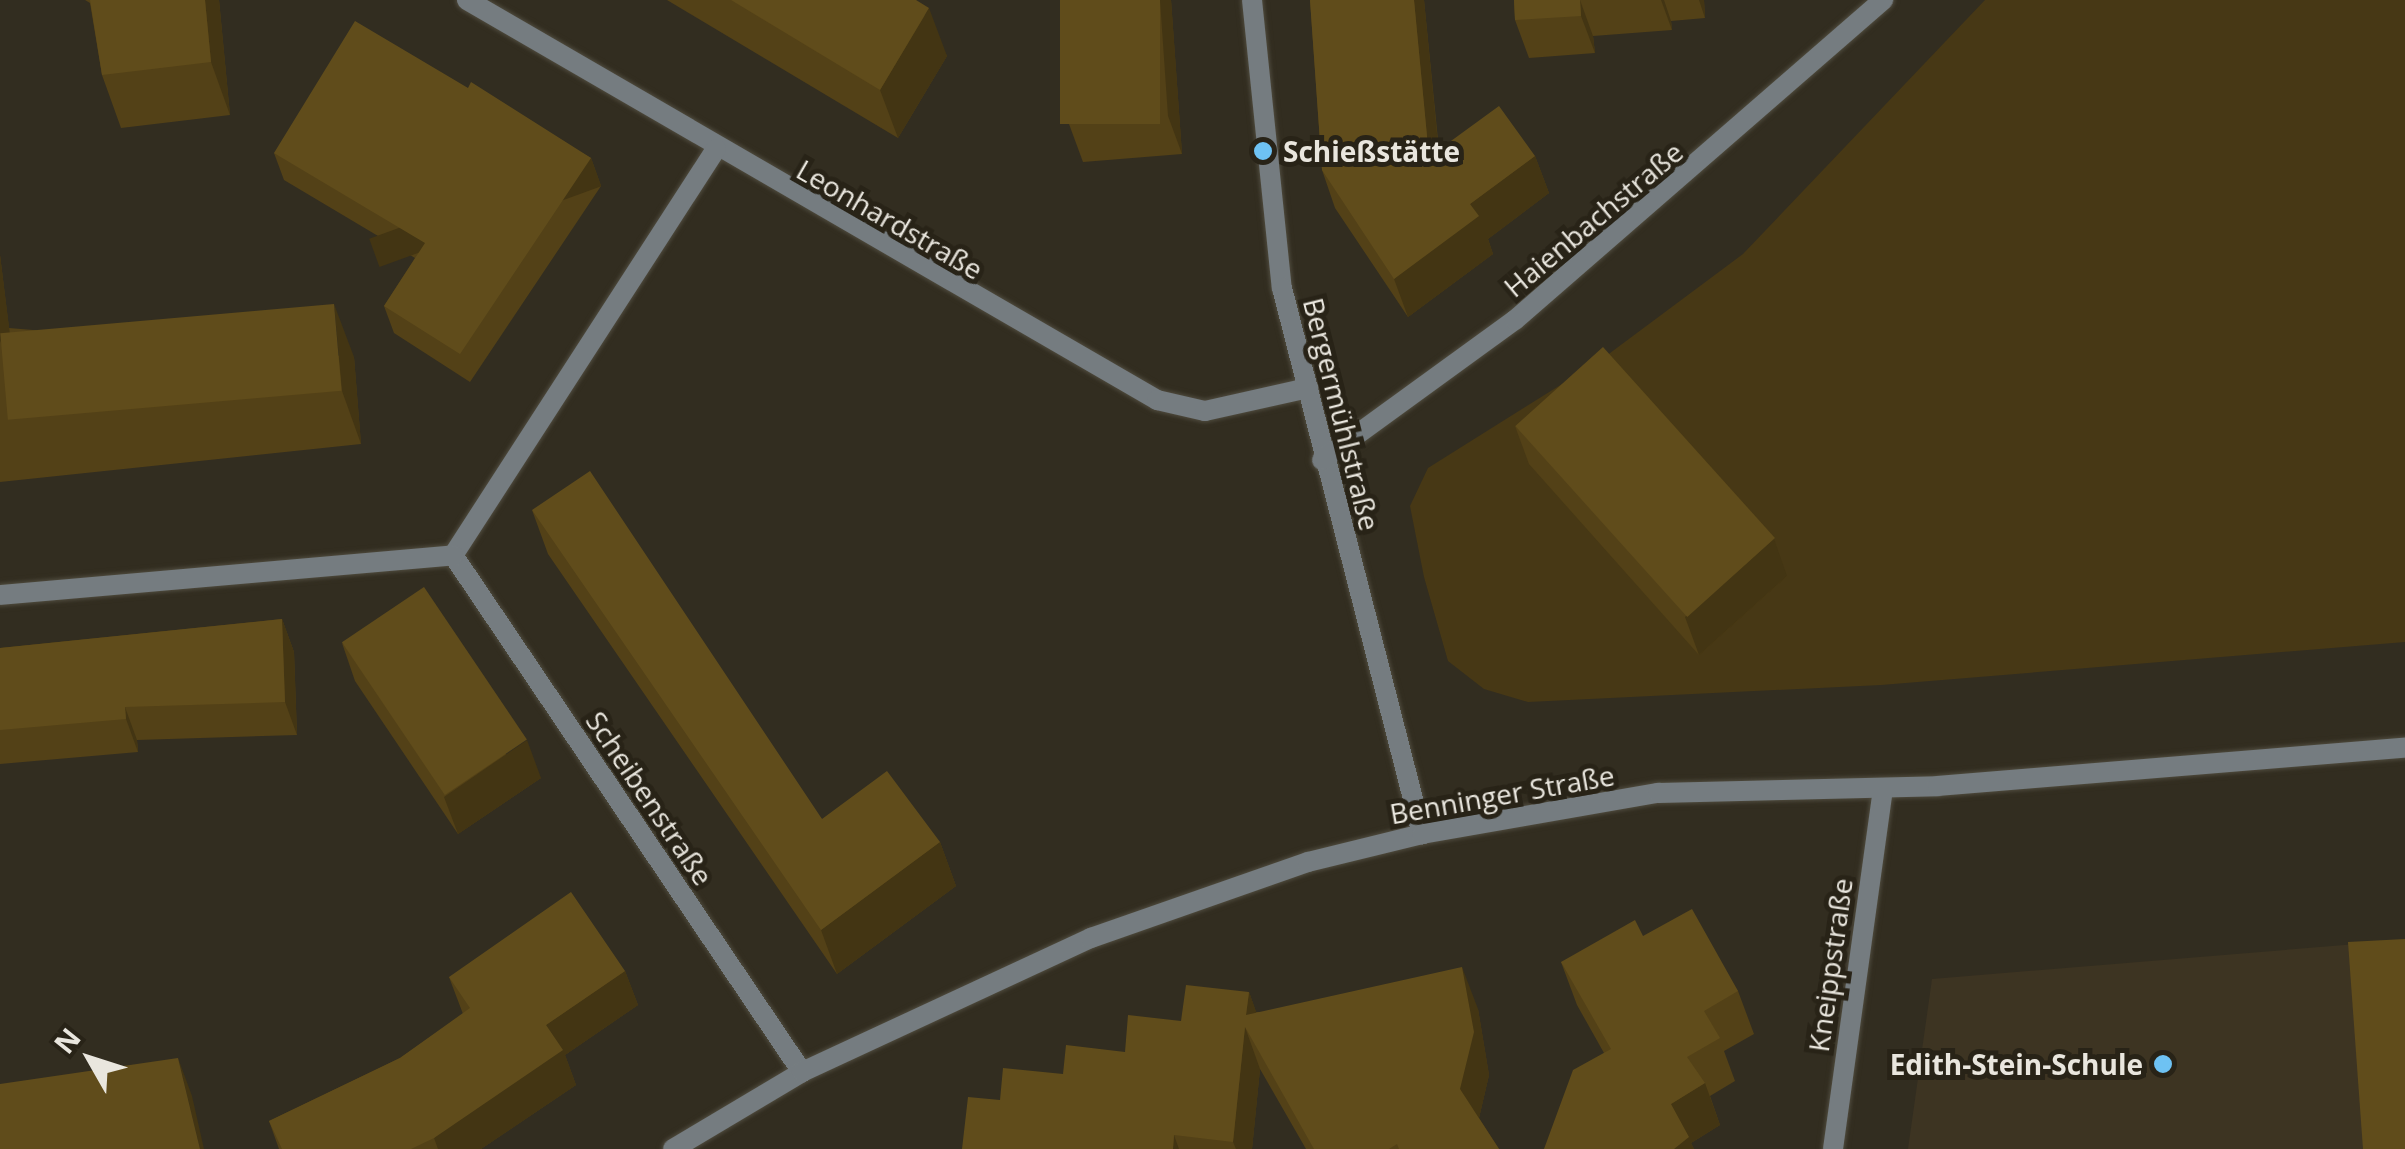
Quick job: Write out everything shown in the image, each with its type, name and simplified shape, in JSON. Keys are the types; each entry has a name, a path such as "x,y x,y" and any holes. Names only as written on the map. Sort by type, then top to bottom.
{"street":[{"name":"Leonhardstraße","path":"467,0 716,149 1157,400 1205,411 1308,388"},
{"name":"Bergermühlstraße","path":"1252,0 1282,288 1322,460 1422,834"},
{"name":"Haienbachstraße","path":"1322,460 1515,320 1872,4"},
{"path":"0,595 453,556 716,149"},
{"name":"Scheibenstraße","path":"453,556 802,1072"},
{"name":"Benninger Straße","path":"673,1149 802,1072 1091,938 1308,862 1422,834 1658,793 1882,788 2405,748"},
{"name":"Kneippstraße","path":"1833,1149 1882,788"}],"shaded area":[{"path":"1985,0 2405,0 2405,642 1881,685 1528,702 1484,689 1448,661 1424,577 1410,506 1428,468 1602,359 1743,254"},
{"name":"Edith-Stein-Schule","path":"2405,940 2405,1149 1908,1149 1932,979"}],"building":[{"path":"90,0 205,0 211,62 102,75"},
{"path":"731,0 916,0 929,8 880,90"},
{"path":"1060,0 1160,0 1160,124 1060,124"},
{"path":"1310,0 1414,0 1429,157 1499,106 1535,156 1470,204 1479,216 1394,279 1322,170"},
{"path":"1514,0 1580,0 1581,16 1515,20"},
{"path":"355,21 468,88 471,82 591,158 460,354 384,306 425,243 274,153"},
{"path":"334,304 342,391 8,420 0,333"},
{"path":"1603,347 1775,538 1687,617 1515,426"},
{"path":"590,471 822,819 887,771 940,842 821,930 532,510"},
{"path":"424,587 527,740 445,795 342,642"},
{"path":"282,619 285,702 125,707 126,719 0,730 0,648"},
{"path":"571,892 625,971 546,1025 563,1050 434,1138 411,1149 282,1149 269,1121 400,1058 470,1008 449,977"},
{"path":"1692,909 1738,991 1704,1011 1720,1038 1687,1057 1705,1083 1671,1104 1689,1137 1674,1149 1544,1149 1573,1070 1611,1049 1561,962 1635,920 1643,936"},
{"path":"2405,939 2405,1149 2363,1149 2348,942"},
{"path":"1462,967 1474,1032 1460,1089 1499,1149 1399,1149 1397,1144 1389,1149 1314,1149 1245,1027 1233,1142 1174,1135 1173,1149 962,1149 968,1097 1000,1100 1003,1068 1063,1074 1066,1045 1125,1052 1128,1015 1181,1021 1186,985 1249,992 1246,1015"},
{"path":"178,1058 200,1149 0,1149 0,1084"}],"place":[{"name":"Schießstätte","path":"1263,151"},
{"name":"Edith-Stein-Schule","path":"2163,1064"}]}
